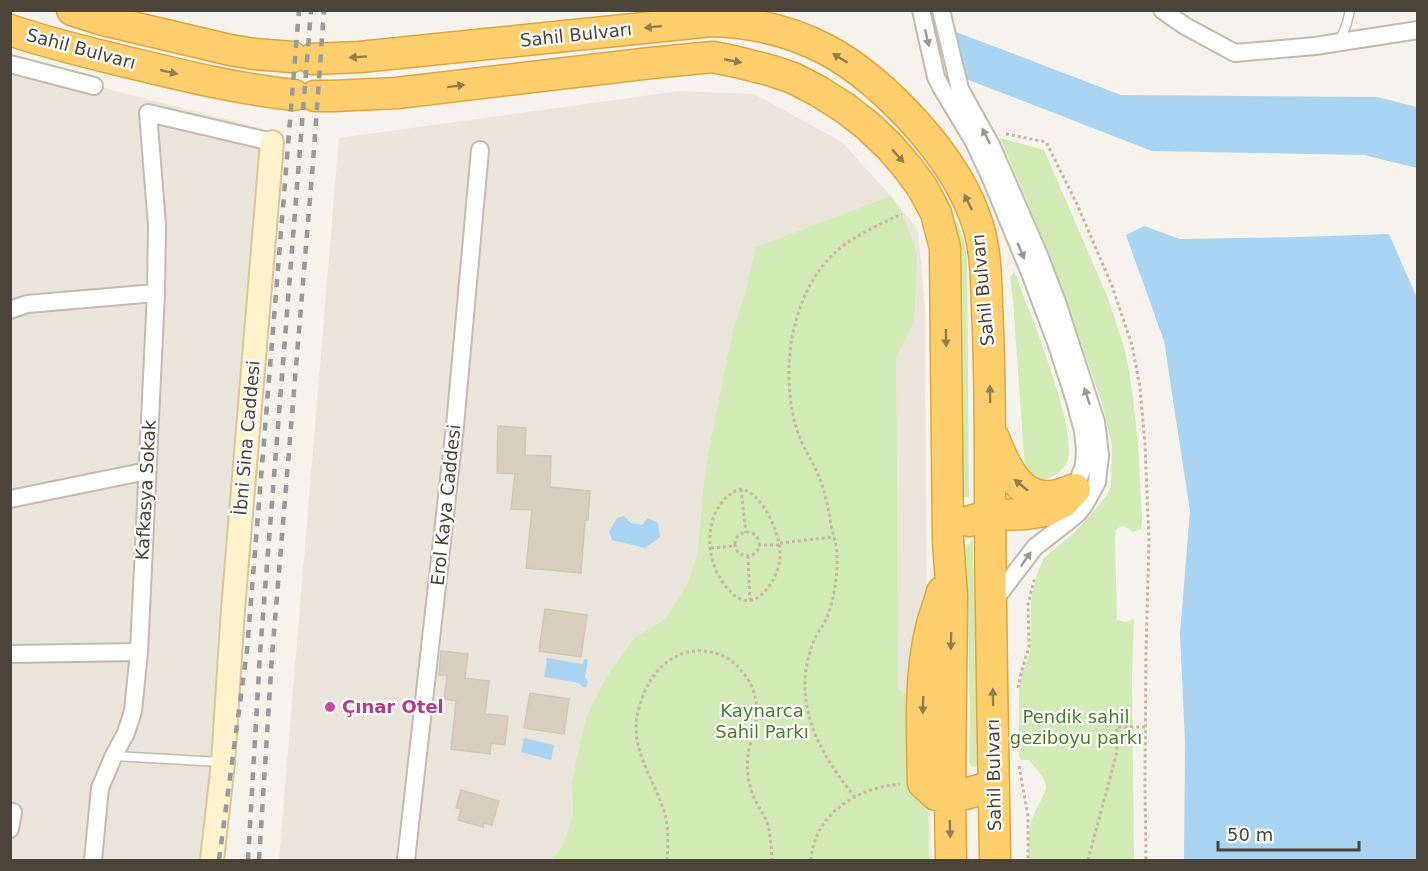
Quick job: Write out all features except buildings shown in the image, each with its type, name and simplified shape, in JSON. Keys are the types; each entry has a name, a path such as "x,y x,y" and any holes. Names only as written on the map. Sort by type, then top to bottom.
{"highway":[{"name":"Sahil Bulvarı","path":"72,10 104,20 230,50 302,58 360,57 712,21 736,22 787,33 830,51 879,86 939,152 974,213 981,234 989,341 996,861"},
{"name":"Sahil Bulvarı","path":"10,30 85,52 179,74 258,91 304,95 398,93 713,57 793,78 845,108 868,126 909,168 922,187 936,213 945,248 948,533 952,596 951,861"},
{"path":"990,428 1006,467 1022,488 1045,496 1058,496 1075,489"},
{"path":"948,533 965,522 990,515 1045,512 1063,502 1075,489"},
{"path":"950,566 931,627 924,674 922,783 936,795 950,798 994,786"}],"street":[{"path":"921,10 941,87 974,142 989,174 1057,345 1083,431 1084,465 1075,489"},
{"path":"941,10 960,89 996,156 1057,302 1096,422 1100,455 1097,482 1085,504 1078,513 1035,547 991,606"},
{"path":"1162,10 1185,26 1235,53 1314,46 1418,30"},
{"path":"10,64 94,86"},
{"name":"İbni Sina Caddesi","path":"148,113 272,142 233,609 223,763 212,861"},
{"name":"Kafkasya Sokak","path":"93,861 100,788 126,733 133,711 139,652 156,293 157,225 148,113"},
{"name":"Erol Kaya Caddesi","path":"406,861 455,426 480,150"},
{"path":"10,310 27,304 156,293"},
{"path":"10,499 147,471"},
{"path":"10,654 139,652"},
{"path":"10,829 14,812"}],"lane":[{"path":"1339,42 1350,10"},
{"path":"114,756 223,763"}],"path":[{"path":"855,797 820,746 811,726 806,697 805,682 808,660 815,639 828,614 837,554 828,502 820,479 799,437 792,411 789,353 805,296 824,266 839,249 874,227 902,214"},
{"path":"741,489 746,533"},
{"path":"744,489 765,509 775,528 779,544 779,561 767,590 750,600 739,598 725,586 715,568 711,548 712,524 718,509 728,496 744,489"},
{"path":"746,533 754,536 758,545 755,553 748,556 740,554 735,546 737,537 746,533"},
{"path":"758,545 834,537"},
{"path":"711,548 735,546"},
{"path":"748,556 750,600"},
{"path":"667,861 668,824 661,801 640,753 636,724 643,693 654,675 669,660 693,651 714,653 733,662 746,675 755,696 757,719 748,752 747,768 750,789 767,822 772,861"},
{"path":"1088,861 1117,752 1117,727 1145,727"},
{"path":"811,861 816,838 828,818 840,807 866,792 887,786 922,783"}],"shaded area":[{"path":"10,59 119,92 264,129 214,765 203,860 11,860"},
{"path":"680,91 754,94 842,142 918,230 925,309 927,691 931,860 279,860 339,138"}],"green space":[{"name":"Pendik sahil geziboyu parkı","path":"1000,138 1044,150 1108,298 1126,354 1138,443 1142,520 1141,529 1133,532 1124,526 1120,527 1116,530 1115,538 1117,620 1126,622 1134,619 1132,675 1134,860 1029,860 1031,822 1046,788 1042,777 1029,760 1021,760 1019,756 1019,691 1021,676 1030,652 1031,600 1037,574 1044,558 1075,532 1106,497 1111,487 1112,445 1102,403 1051,258"},
{"name":"Kaynarca Sahil Parkı","path":"891,196 903,217 917,257 914,322 896,357 898,689 915,700 927,778 929,860 549,860 557,854 564,843 573,813 572,782 575,765 587,716 595,699 606,678 635,637 666,619 689,581 698,550 709,449 727,359 756,247"},
{"path":"957,222 964,240 967,260 969,497 959,497 958,242 955,223"},
{"path":"1014,272 1050,368 1066,425 1069,447 1067,462 1062,470 1038,481 1025,469 1010,278"},
{"path":"973,539 975,609 981,673 981,766 972,767 969,763 968,620 963,558"}],"water":[{"path":"951,30 1121,95 1377,97 1417,107 1417,168 1364,155 1152,151 961,77"},
{"path":"1144,226 1180,239 1389,234 1417,298 1417,860 1184,860 1185,741 1180,634 1190,511 1164,341 1126,235"},
{"path":"624,516 631,523 642,525 648,518 658,523 660,537 645,548 612,540 609,532 617,518"},
{"path":"547,658 582,664 585,659 588,660 586,687 579,683 544,677"},
{"path":"524,738 554,745 551,760 521,752"}],"railway":[{"path":"219,860 247,650 299,10"},
{"path":"248,860 260,653 311,10"},
{"path":"259,860 272,656 324,10"}],"place":[{"name":"Çınar Otel","path":"330,707"}]}
